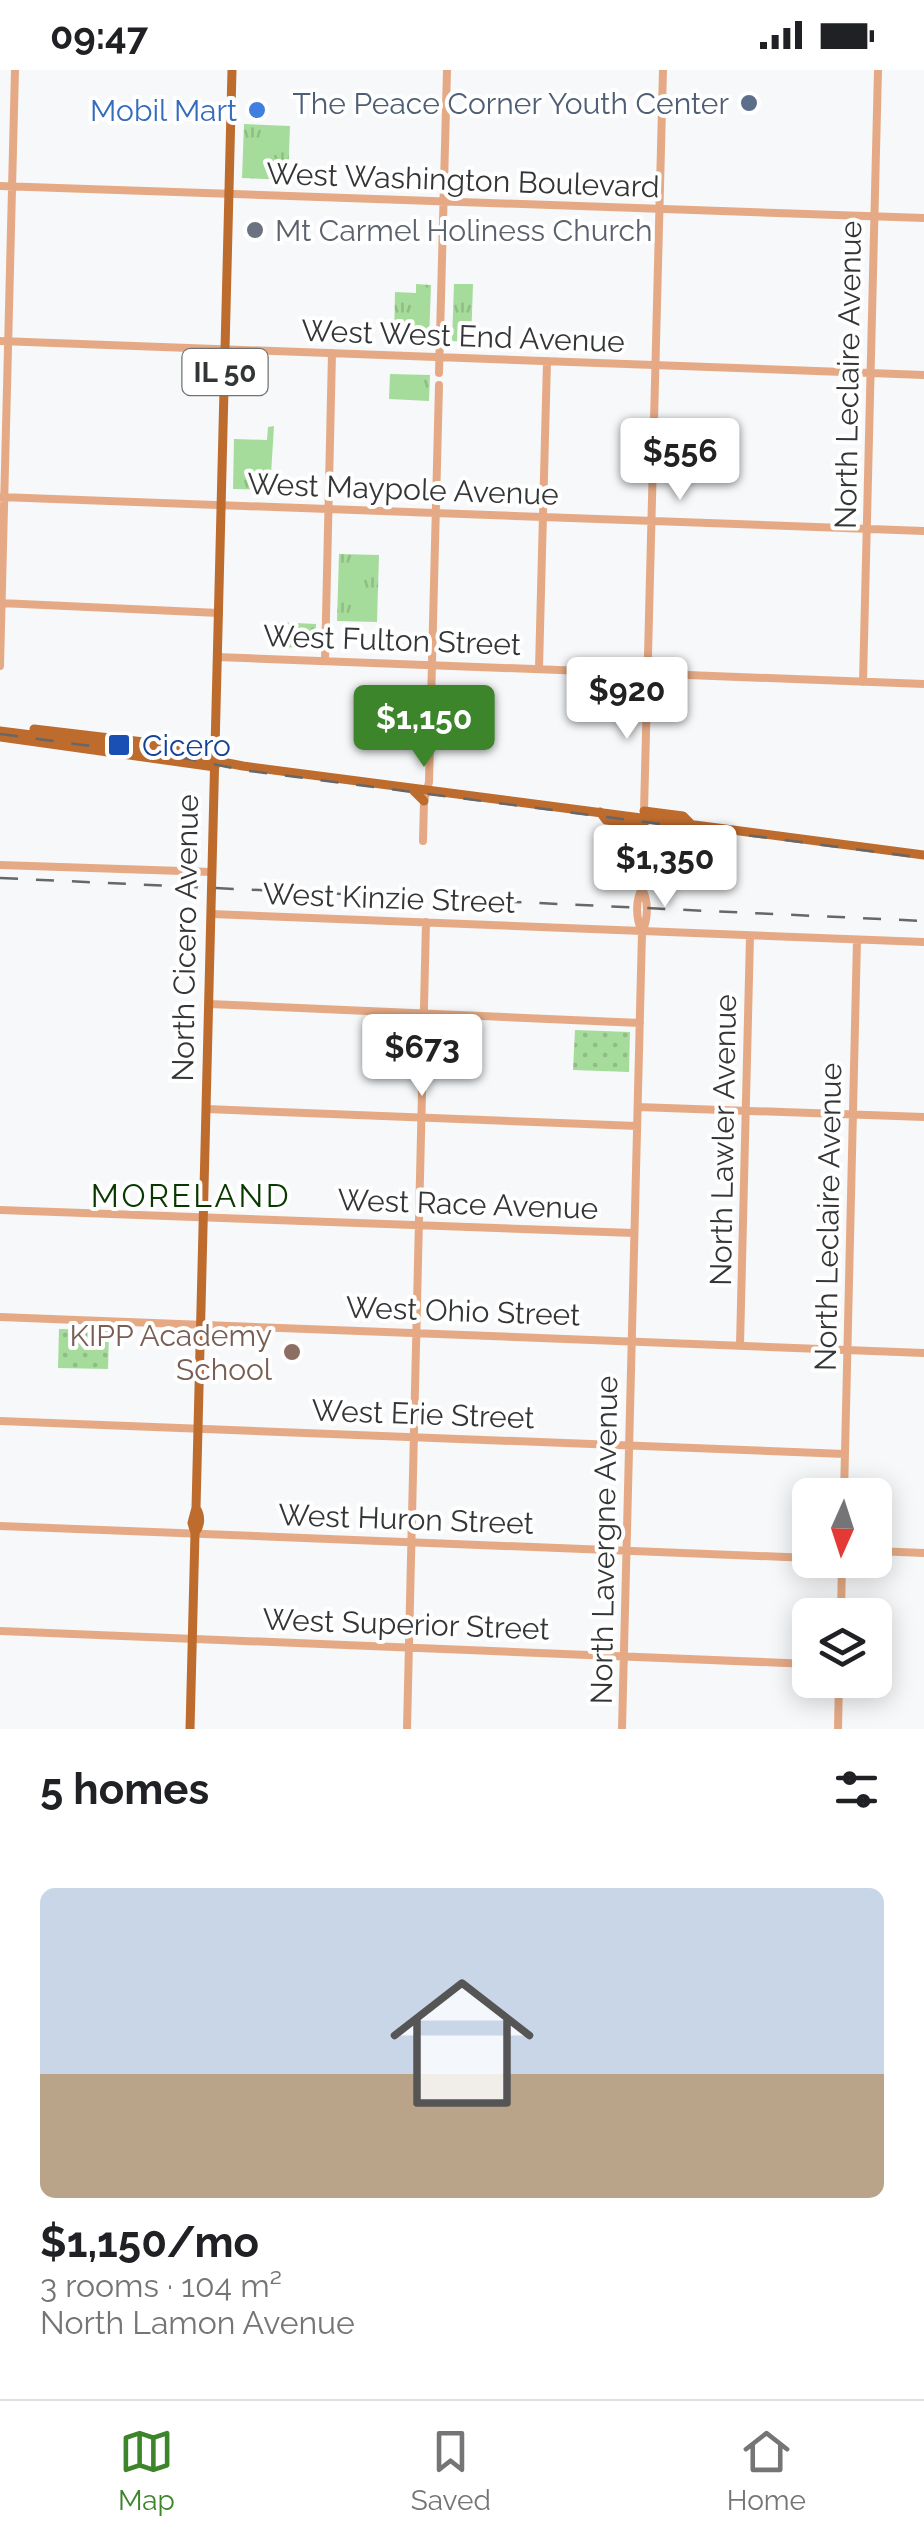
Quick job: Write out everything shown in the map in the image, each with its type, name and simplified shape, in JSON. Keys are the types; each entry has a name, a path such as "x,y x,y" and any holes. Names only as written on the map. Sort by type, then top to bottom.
{"main road":[{"name":"North Cicero Avenue","path":"190,1729 195,1533 192,1523 196,1508 232,70"},
{"path":"0,731 215,764 924,855"},
{"path":"0,731 193,756 215,764"},
{"path":"411,788 424,801"},
{"path":"600,812 606,820 684,816 692,824"}],"street":[{"path":"0,666 4,341 15,70"},
{"path":"439,373 447,70"},
{"name":"North Lavergne Avenue","path":"622,1729 642,932 638,896 642,890 663,70"},
{"name":"North Leclaire Avenue","path":"863,682 878,70"},
{"name":"West Washington Boulevard","path":"0,186 924,218"},
{"name":"West West End Avenue","path":"4,341 924,375"},
{"path":"325,661 332,354"},
{"path":"539,668 547,361"},
{"path":"423,841 424,801 429,790 439,385"},
{"name":"West Maypole Avenue","path":"2,497 924,530"},
{"path":"1,603 219,613"},
{"name":"West Fulton Street","path":"218,657 924,684"},
{"path":"0,865 212,872"},
{"name":"West Kinzie Street","path":"211,914 924,942"},
{"path":"406,1729 426,922"},
{"name":"North Lawler Avenue","path":"740,1345 750,936"},
{"name":"North Leclaire Avenue","path":"844,1478 857,940"},
{"path":"209,1004 640,1022"},
{"path":"638,1106 924,1118"},
{"path":"206,1110 637,1126"},
{"name":"West Race Avenue","path":"0,1210 634,1232"},
{"name":"West Ohio Street","path":"0,1319 201,1323 924,1354"},
{"name":"West Erie Street","path":"0,1421 845,1454"},
{"name":"West Huron Street","path":"0,1526 792,1557"},
{"path":"892,1552 924,1553"},
{"name":"West Superior Street","path":"0,1631 792,1663"},
{"path":"838,1729 839,1698"}],"green space":[{"path":"244,124 290,126 288,180 242,178"},
{"path":"416,284 431,285 429,341 394,339 395,292 416,293"},
{"path":"454,284 473,284 471,342 452,341"},
{"path":"390,374 430,375 429,401 389,399"},
{"path":"274,426 270,490 233,489 234,439 267,440 268,427"},
{"path":"339,554 379,555 377,622 337,621"},
{"path":"275,622 316,624 315,648 274,647"},
{"path":"575,1030 630,1032 629,1072 573,1070"},
{"path":"59,1329 109,1330 108,1369 58,1368"}],"railway":[{"path":"0,734 189,759 242,770 924,858"},
{"path":"0,878 924,921"}],"place":[{"name":"The Peace Corner Youth Center","path":"749,103"},
{"name":"Mobil Mart","path":"257,110"},
{"name":"Mt Carmel Holiness Church","path":"255,230"},
{"name":"Cicero","path":"119,745"},
{"name":"KIPP Academy School","path":"292,1352"}],"district":[{"name":"MORELAND","path":"191,1195"}]}
